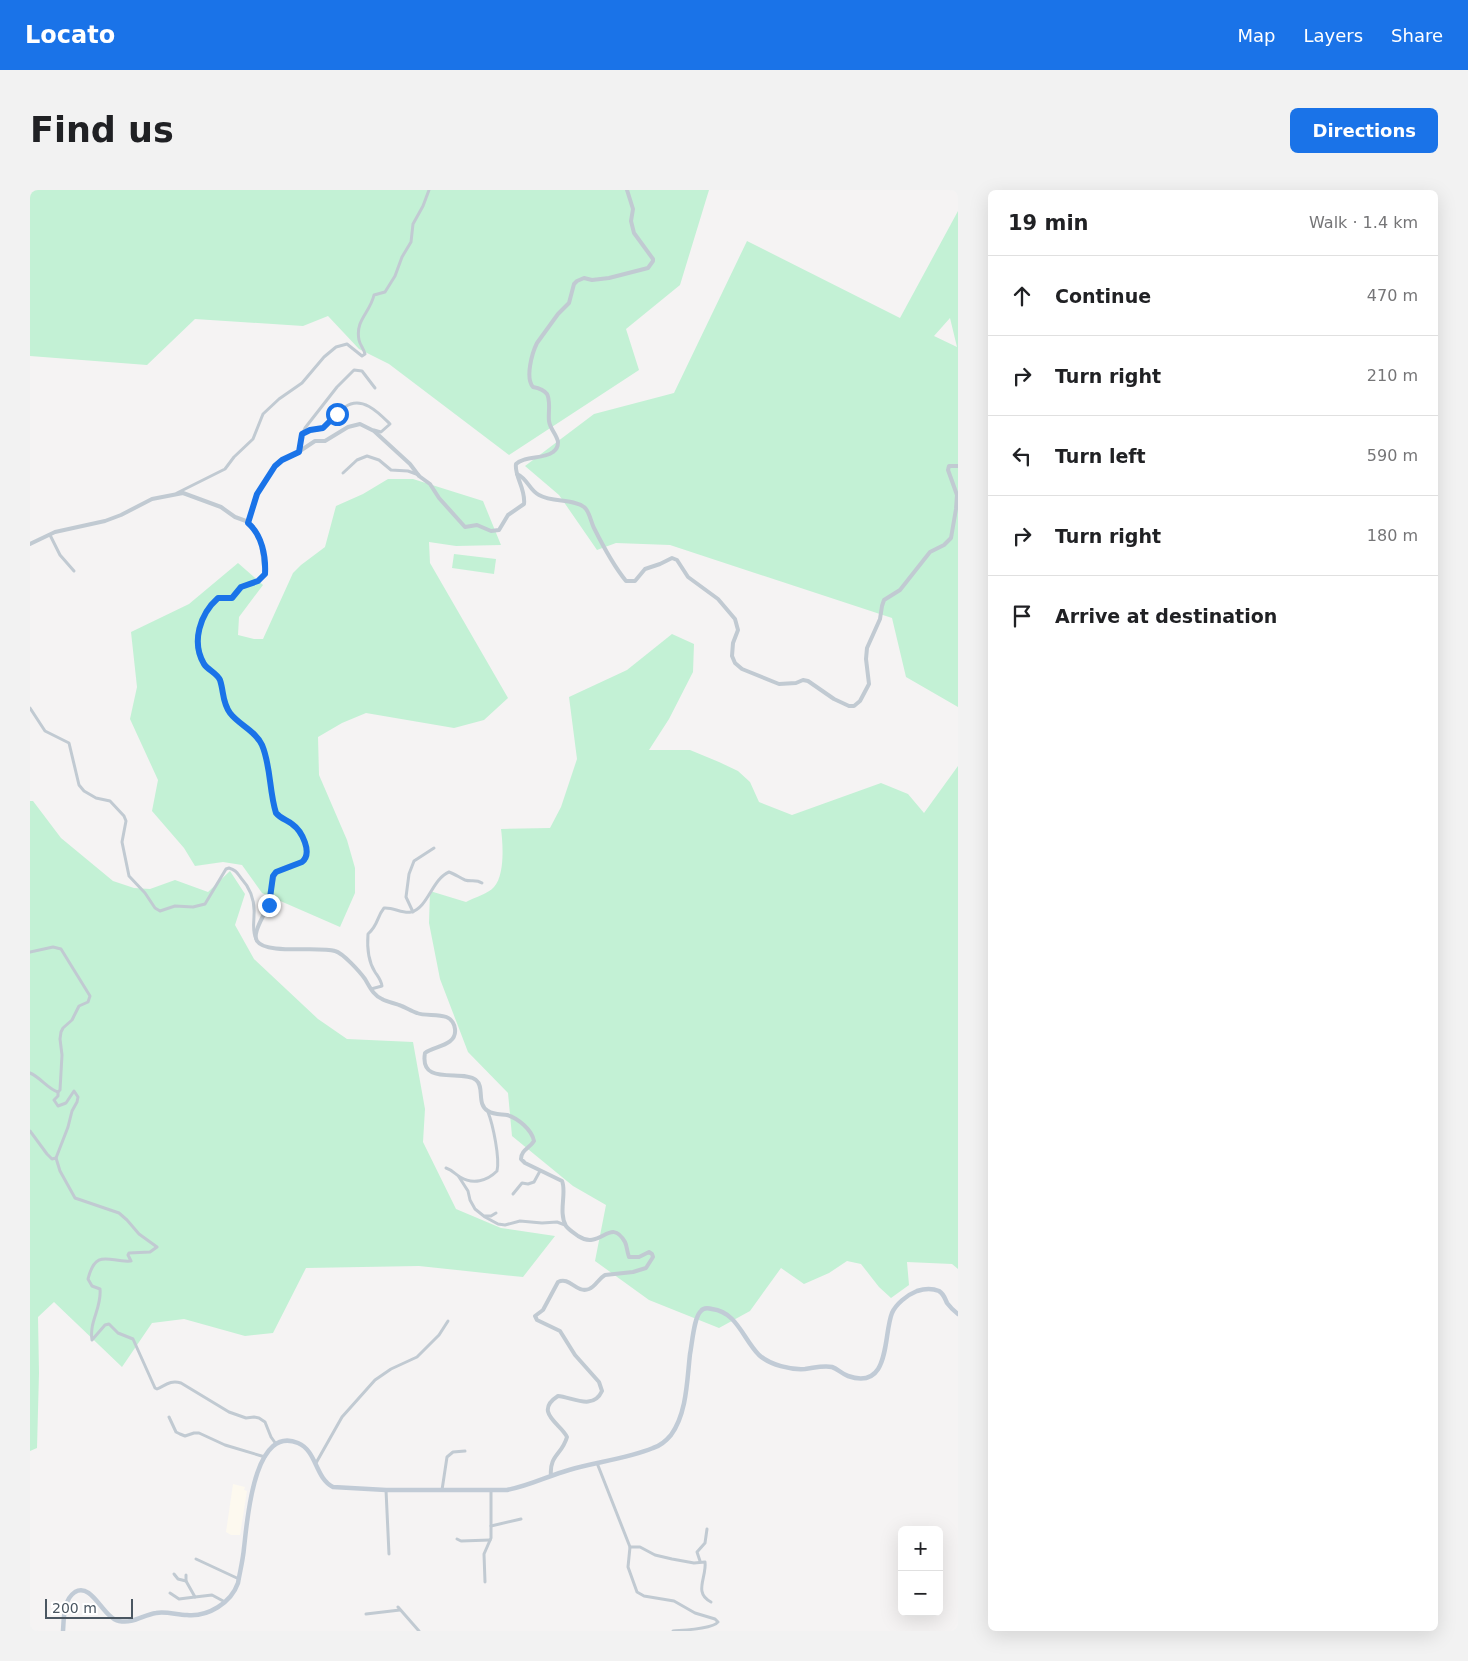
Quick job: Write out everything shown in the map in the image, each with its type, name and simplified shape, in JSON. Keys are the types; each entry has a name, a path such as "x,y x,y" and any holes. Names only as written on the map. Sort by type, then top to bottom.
{"main road":[{"path":"63,1631 64,1614 68,1598 83,1590 88,1592 107,1615 114,1620 127,1622 156,1613 199,1615 225,1602 233,1594 239,1579 251,1492 265,1457 276,1444 286,1441 296,1442 309,1452 322,1478 332,1487 386,1490 491,1491 518,1488 551,1476 655,1448 662,1444 671,1434 680,1417 698,1315 705,1308 720,1311 727,1315 740,1327 752,1346 766,1360 794,1368 832,1367 847,1376 858,1378 866,1378 878,1370 884,1357 891,1314 896,1306 912,1293 931,1289 938,1291 958,1314"}],"street":[{"path":"30,544 63,530 121,515 145,501 177,493 225,469 234,457 253,439 263,414 279,399 302,383 324,357 336,347 347,344 362,356 365,354 358,339 359,323 369,309 374,296 385,292 395,276 402,257 411,242 412,224 423,206 429,190"},
{"path":"343,473 357,460 367,456 379,460 391,470 408,472 419,476 430,484 439,498 465,527 477,525 496,531 502,527 508,516 524,504 524,490 516,468 519,461 545,455 557,448 557,439 549,422 546,394 531,384 530,374 534,348 558,314 569,303 574,284 581,279 600,280 648,268 653,262 653,259 634,233 631,221 633,208 627,190"},
{"path":"299,452 305,428 330,395 354,370 362,370 375,388"},
{"path":"302,434 310,430 323,428 345,407 356,404 374,409 390,424 381,432 371,429"},
{"path":"248,523 257,494 275,466 315,441 325,441 354,425 366,426 371,429 410,464 419,476"},
{"path":"517,474 522,476 533,492 541,496 573,502 583,506 611,561 626,581 635,581 648,568 672,558 677,560 688,577 718,599 735,619 738,630 733,642 732,656 742,670 780,684 802,680 808,681 834,699 849,706 854,706 860,700 869,684 866,659 868,648 880,619 884,600 900,590 930,552 944,545 951,538 956,495 948,470 949,466 958,466"},
{"path":"177,493 192,495 221,507 248,523 258,533 262,543 265,574 258,581 241,587 232,598 218,598 212,603 198,629 202,660 205,666 220,680 226,706 240,723 256,736 263,747 276,813 294,825 306,848 305,860 278,870 273,876 269,905 256,930 256,940"},
{"path":"50,535 60,555 74,571"},
{"path":"30,708 45,730 69,743 79,785 84,791 96,798 110,801 124,816 126,821 122,842 129,876 145,893 155,908 160,910 175,906 193,907 205,904 226,869 236,870 253,898 253,932 256,940 262,945 282,949 329,950 338,952 381,999 418,1014 439,1014 451,1020 455,1032 452,1039 447,1044 429,1051 426,1054 426,1065 430,1071 439,1075 475,1079 478,1082 480,1100 488,1111 494,1129 495,1150 498,1159 497,1171 479,1182 459,1177 446,1168"},
{"path":"413,912 406,897 409,874 414,861 434,848"},
{"path":"370,989 382,986 382,980 374,971 369,956 368,934 376,927 380,912 384,908 413,912 426,900 434,884 449,872 458,875 463,880 479,880 482,882"},
{"path":"30,952 53,948 61,949 90,996 88,1002 79,1006 72,1020 63,1028 60,1035 62,1055 61,1088 54,1100 58,1106 66,1103 74,1092 78,1097 56,1158 60,1171 75,1198 118,1213 139,1234 156,1247 150,1252 129,1253 131,1261 110,1258 101,1259 93,1268 88,1279 92,1286 100,1289 101,1296 92,1326 92,1340 105,1325 109,1324 118,1333 133,1339 155,1388 160,1388 169,1382 175,1381 229,1412 246,1418 259,1418 265,1422 276,1444"},
{"path":"30,1073 58,1092"},
{"path":"488,1111 514,1118 528,1128 534,1141 524,1150 520,1159 524,1163 562,1181 561,1202 566,1225 569,1229 587,1241 596,1239 609,1232 617,1233 626,1245 629,1257 639,1257 649,1252 652,1254 646,1268 633,1272 605,1275 588,1290 577,1289 569,1282 558,1282 543,1310 535,1316 537,1320 560,1331 575,1356 599,1382 602,1390 598,1396 587,1401 579,1402 558,1396 550,1405 548,1414 550,1419 567,1438 552,1461 550,1468 551,1476"},
{"path":"30,1131 46,1154 52,1159 56,1158"},
{"path":"513,1194 522,1183 534,1182 540,1171"},
{"path":"459,1177 468,1192 471,1204 482,1215 501,1225 520,1221 557,1222 566,1225"},
{"path":"482,1215 488,1216 496,1213"},
{"path":"316,1464 342,1417 375,1380 391,1369 417,1357 439,1335 448,1321"},
{"path":"169,1416 176,1432 180,1434 185,1436 199,1433 225,1445 265,1457"},
{"path":"442,1490 447,1457 453,1452 465,1451"},
{"path":"597,1463 630,1548 628,1567 637,1592 644,1596 674,1601 718,1622 715,1626 673,1631"},
{"path":"386,1490 389,1554"},
{"path":"485,1582 484,1554 490,1540 491,1491"},
{"path":"490,1526 521,1519"},
{"path":"700,1561 697,1552 705,1543 706,1529"},
{"path":"457,1539 461,1541 490,1540"},
{"path":"630,1548 640,1547 655,1555 672,1559 705,1562 702,1594 704,1598 711,1602"},
{"path":"196,1559 239,1579"},
{"path":"174,1574 178,1579 186,1581"},
{"path":"186,1575 186,1581 195,1597"},
{"path":"170,1593 179,1599 212,1596 225,1602"},
{"path":"366,1614 399,1609 419,1631"}],"shaded area":[{"path":"233,1484 245,1487 244,1490 247,1491 240,1535 231,1535 226,1532"}],"green space":[{"path":"30,190 709,190 680,285 626,329 639,370 509,455 389,364 359,349 328,316 303,326 195,319 147,365 30,356"},
{"path":"958,211 958,707 906,677 892,618 670,545 616,543 597,550 559,495 525,466 594,414 674,393 747,241 900,318","holes":["950,318 957,347 934,336"]},
{"path":"388,479 413,479 483,501 501,545 456,546 429,542 430,563 508,698 484,720 454,728 366,713 342,723 318,737 319,775 347,840 355,868 355,893 340,927 262,893 242,865 223,862 195,866 184,848 152,811 158,780 130,719 137,687 131,632 189,604 238,563 263,585 239,617 238,635 263,639 293,573 325,547 336,506 363,494"},
{"path":"454,554 496,559 494,574 452,568"},
{"path":"672,634 694,644 693,672 669,719 649,750 690,750 719,762 738,771 750,782 759,802 792,815 881,783 908,794 924,813 958,766 958,1269 952,1264 907,1262 909,1285 891,1298 879,1287 861,1264 847,1261 829,1273 804,1284 781,1268 750,1311 719,1328 649,1300 595,1261 606,1205 573,1186 512,1136 508,1093 468,1052 440,979 429,923 430,891 466,902 485,894 498,882 502,867 501,829 550,828 561,807 577,759 569,697 627,670"},
{"path":"30,801 33,801 61,838 113,881 134,888 150,889 175,880 208,892 230,871 245,894 235,925 254,959 318,1019 347,1039 413,1042 425,1109 423,1142 456,1209 501,1228 555,1236 523,1277 419,1266 306,1268 273,1333 245,1336 184,1319 152,1323 122,1367 54,1302 38,1317 37,1448 30,1451"}],"route":[{"path":"269,905 273,876 278,870 305,860 306,848 294,825 276,813 263,747 256,736 240,723 226,706 220,680 205,666 202,660 199,650 198,629 212,603 218,598 232,598 241,587 258,581 265,574 266,568 262,543 258,533 248,523 257,494 275,466 282,460 299,452 302,434 310,430 323,428 337,414"}]}
